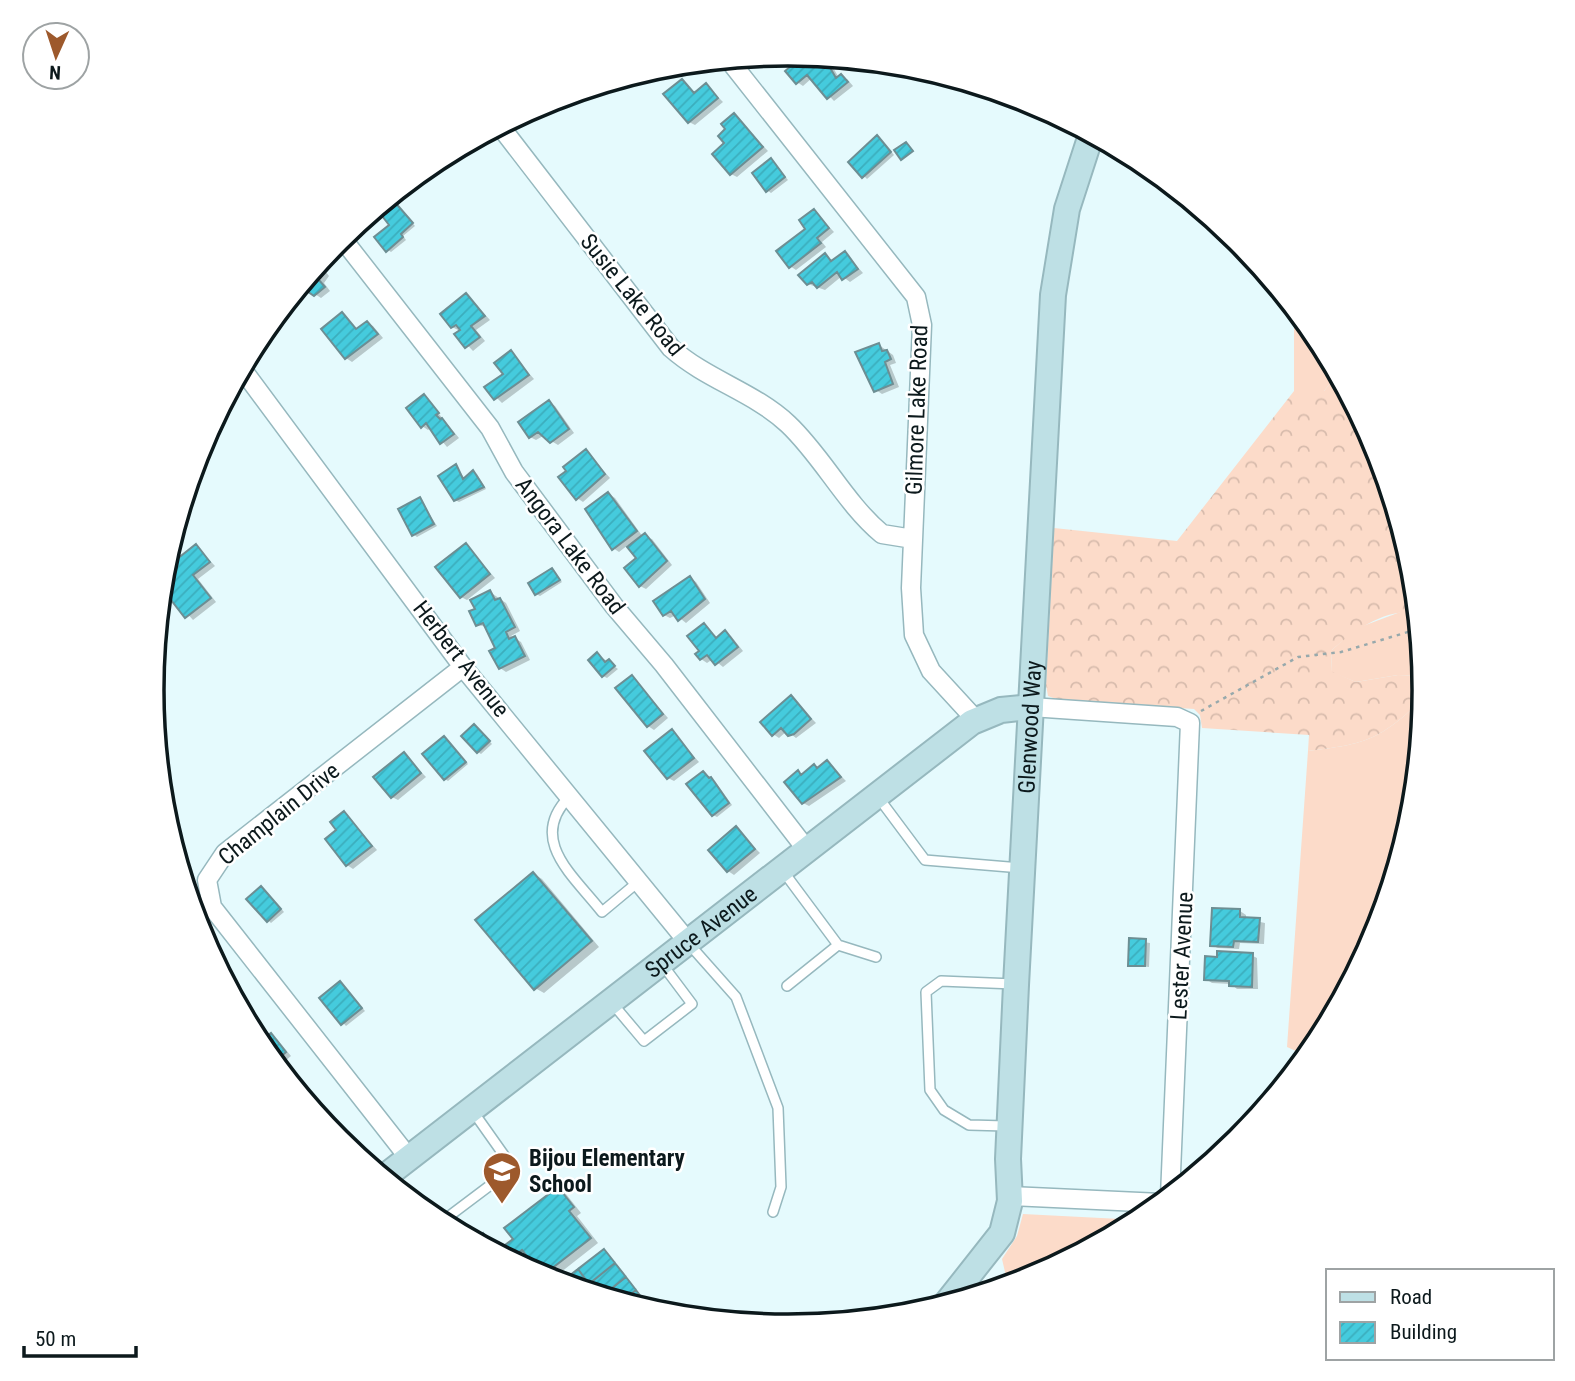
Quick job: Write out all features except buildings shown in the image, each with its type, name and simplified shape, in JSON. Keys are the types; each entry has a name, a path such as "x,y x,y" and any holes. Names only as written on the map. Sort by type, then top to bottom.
{"street":[{"name":"Gilmore Lake Road","path":"736,69 916,297 922,325 911,613 917,644 944,688 976,720"},
{"name":"Susie Lake Road","path":"506,134 671,348 704,374 762,404 787,423 883,534 912,540"},
{"name":"Glenwood Way","path":"956,1291 1002,1233 1010,1196 1009,1126 1016,985 1058,253 1072,190 1088,144"},
{"name":"Angora Lake Road","path":"349,247 491,428 519,478 614,606 664,665 807,850"},
{"name":"Herbert Avenue","path":"248,377 463,667 688,942"},
{"name":"Champlain Drive","path":"409,1158 212,907 207,880 225,853 463,667"},
{"name":"Spruce Avenue","path":"391,1172 976,720 1001,710 1031,707"},
{"path":"1031,707 1166,716 1185,720"},
{"name":"Lester Avenue","path":"1171,1183 1192,731 1185,720"},
{"path":"1010,1196 1144,1202"}],"lane":[{"path":"877,795 925,860 1022,869"},
{"path":"569,797 555,811 550,827 553,848 602,912 638,882"},
{"path":"782,869 838,945 876,957"},
{"path":"688,942 736,997 778,1108 781,1187 773,1212"},
{"path":"787,986 838,945"},
{"path":"611,1002 644,1041 692,1003 661,963"},
{"path":"1009,1126 969,1125 944,1110 930,1090 926,992 941,981 1016,985"},
{"path":"450,1215 513,1168 472,1110"}],"path":[{"path":"1185,720 1298,657 1341,652 1408,632"}],"green space":[{"path":"1294,327 1330,383 1324,391 1294,391"},
{"path":"1330,383 1364,452 1390,529 1400,569 1406,612 1382,617 1350,635 1332,650 1331,671 1356,682 1411,676 1411,709 1383,732 1371,738 1345,746 1308,751 1309,735 1202,728 1200,715 1194,709 1059,700 1048,696 1046,685 1054,528 1177,541 1294,391 1324,391"},
{"path":"1406,611 1411,676 1356,682 1331,672 1332,650 1355,629"},
{"path":"1411,709 1406,772 1390,852 1364,929 1347,966 1328,1003 1296,1051 1287,1047 1308,751 1359,742 1383,732"},
{"path":"1023,1214 1118,1219 1063,1250 1006,1275 1002,1259 1017,1236"}],"place":[{"name":"Bijou Elementary School","path":"502,1205"}]}
